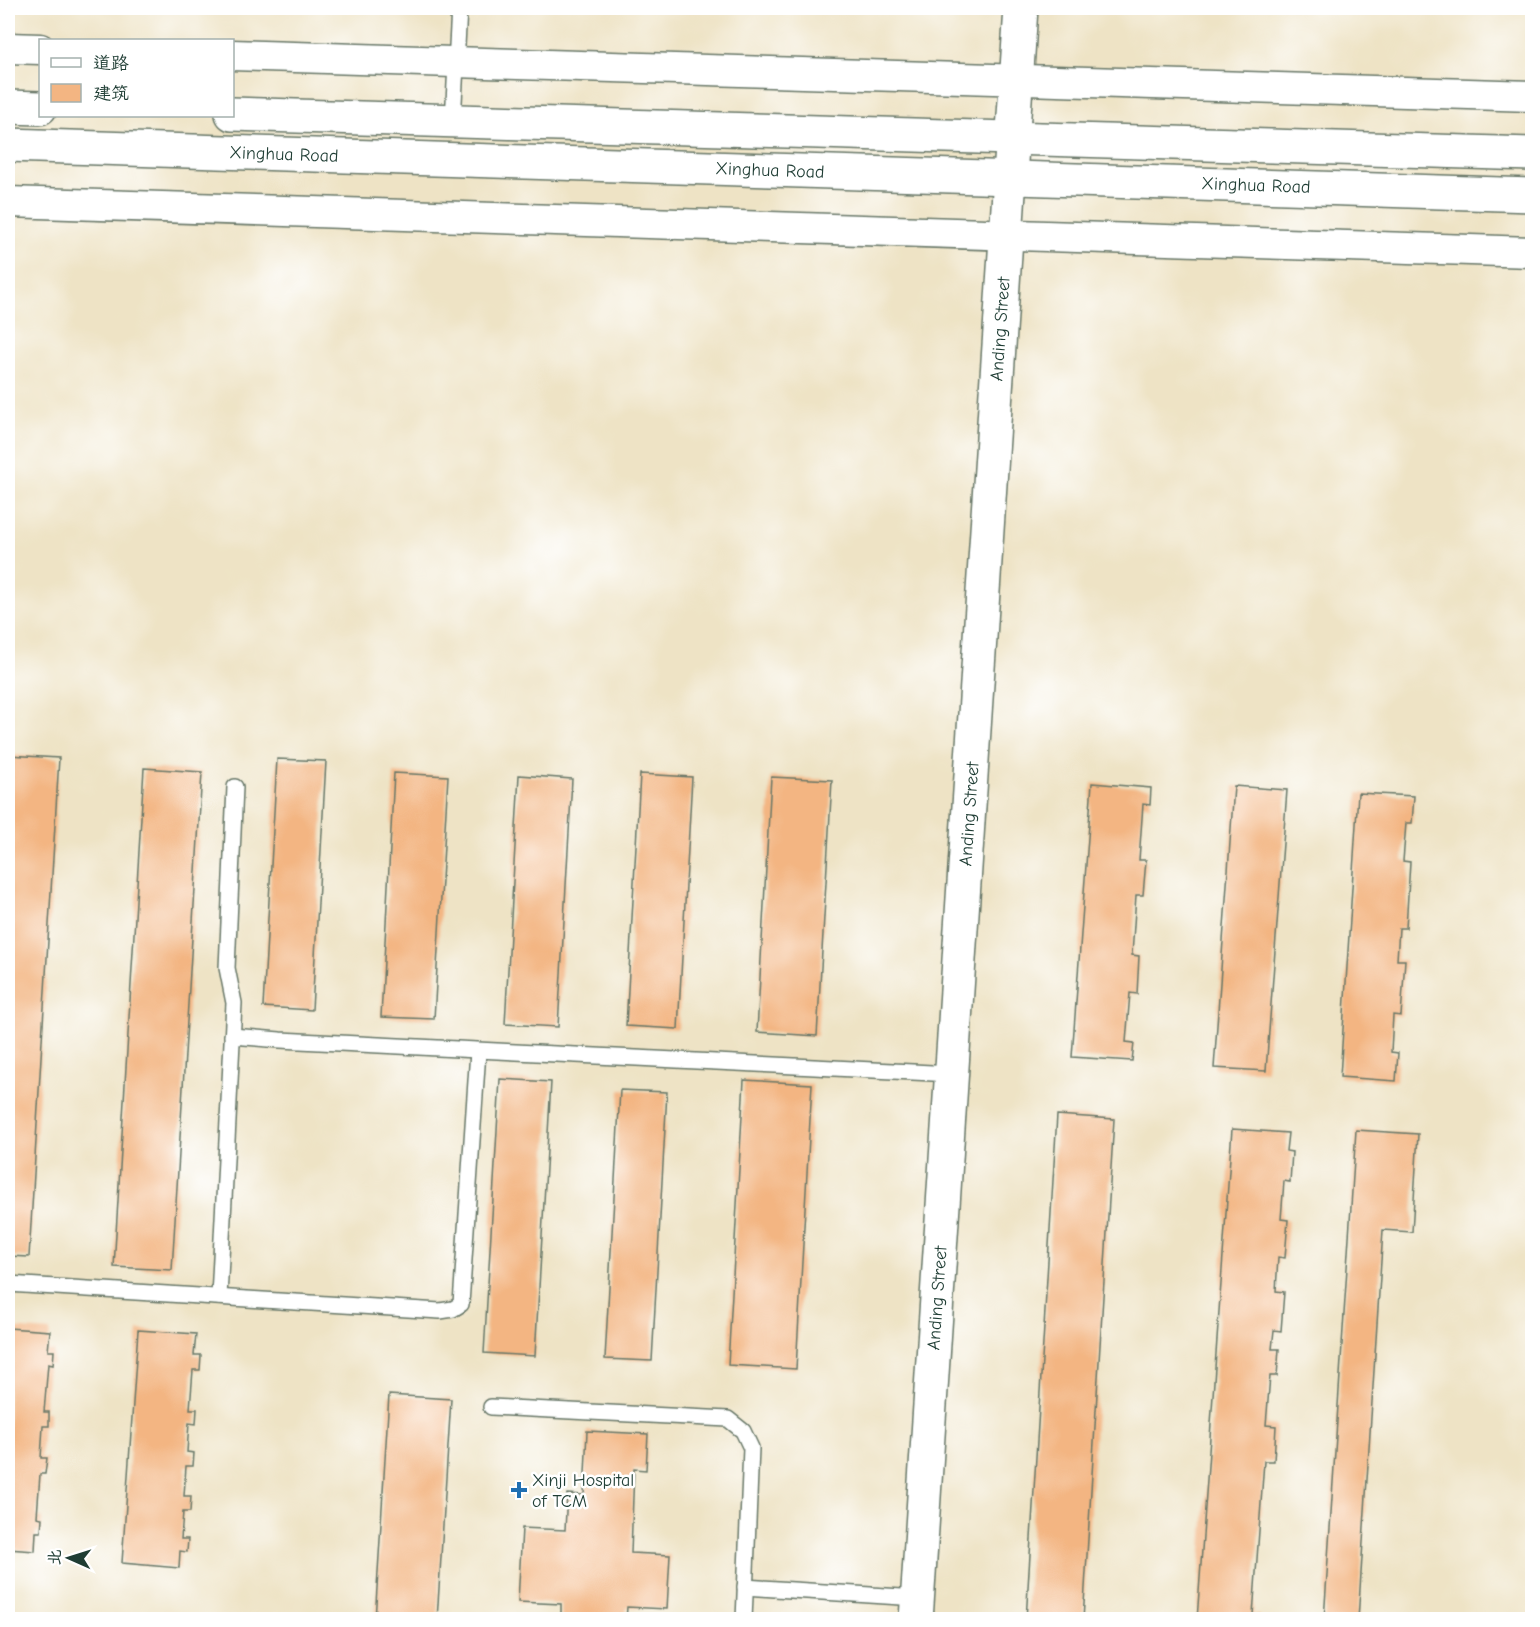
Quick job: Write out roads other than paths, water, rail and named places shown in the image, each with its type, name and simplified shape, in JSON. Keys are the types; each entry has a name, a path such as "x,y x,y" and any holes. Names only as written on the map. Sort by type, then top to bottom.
{"main road":[{"name":"Anding Street","path":"917,1609 1021,8"},
{"path":"8,107 39,108"},
{"path":"234,114 1533,154"},
{"name":"Xinghua Road","path":"8,145 1533,195"}],"street":[{"path":"8,48 39,49"},
{"path":"234,55 1533,96"},
{"path":"8,202 1533,252"}],"lane":[{"path":"453,121 459,8"},
{"path":"219,1297 234,1003 227,968 235,787"},
{"path":"232,1036 478,1051 952,1074"},
{"path":"8,1284 440,1311 453,1309 461,1304 478,1051"},
{"path":"491,1407 728,1419 743,1431 752,1448 744,1620"},
{"path":"745,1587 917,1609"}],"place":[{"name":"Xinji Hospital of TCM","path":"519,1490"}]}
